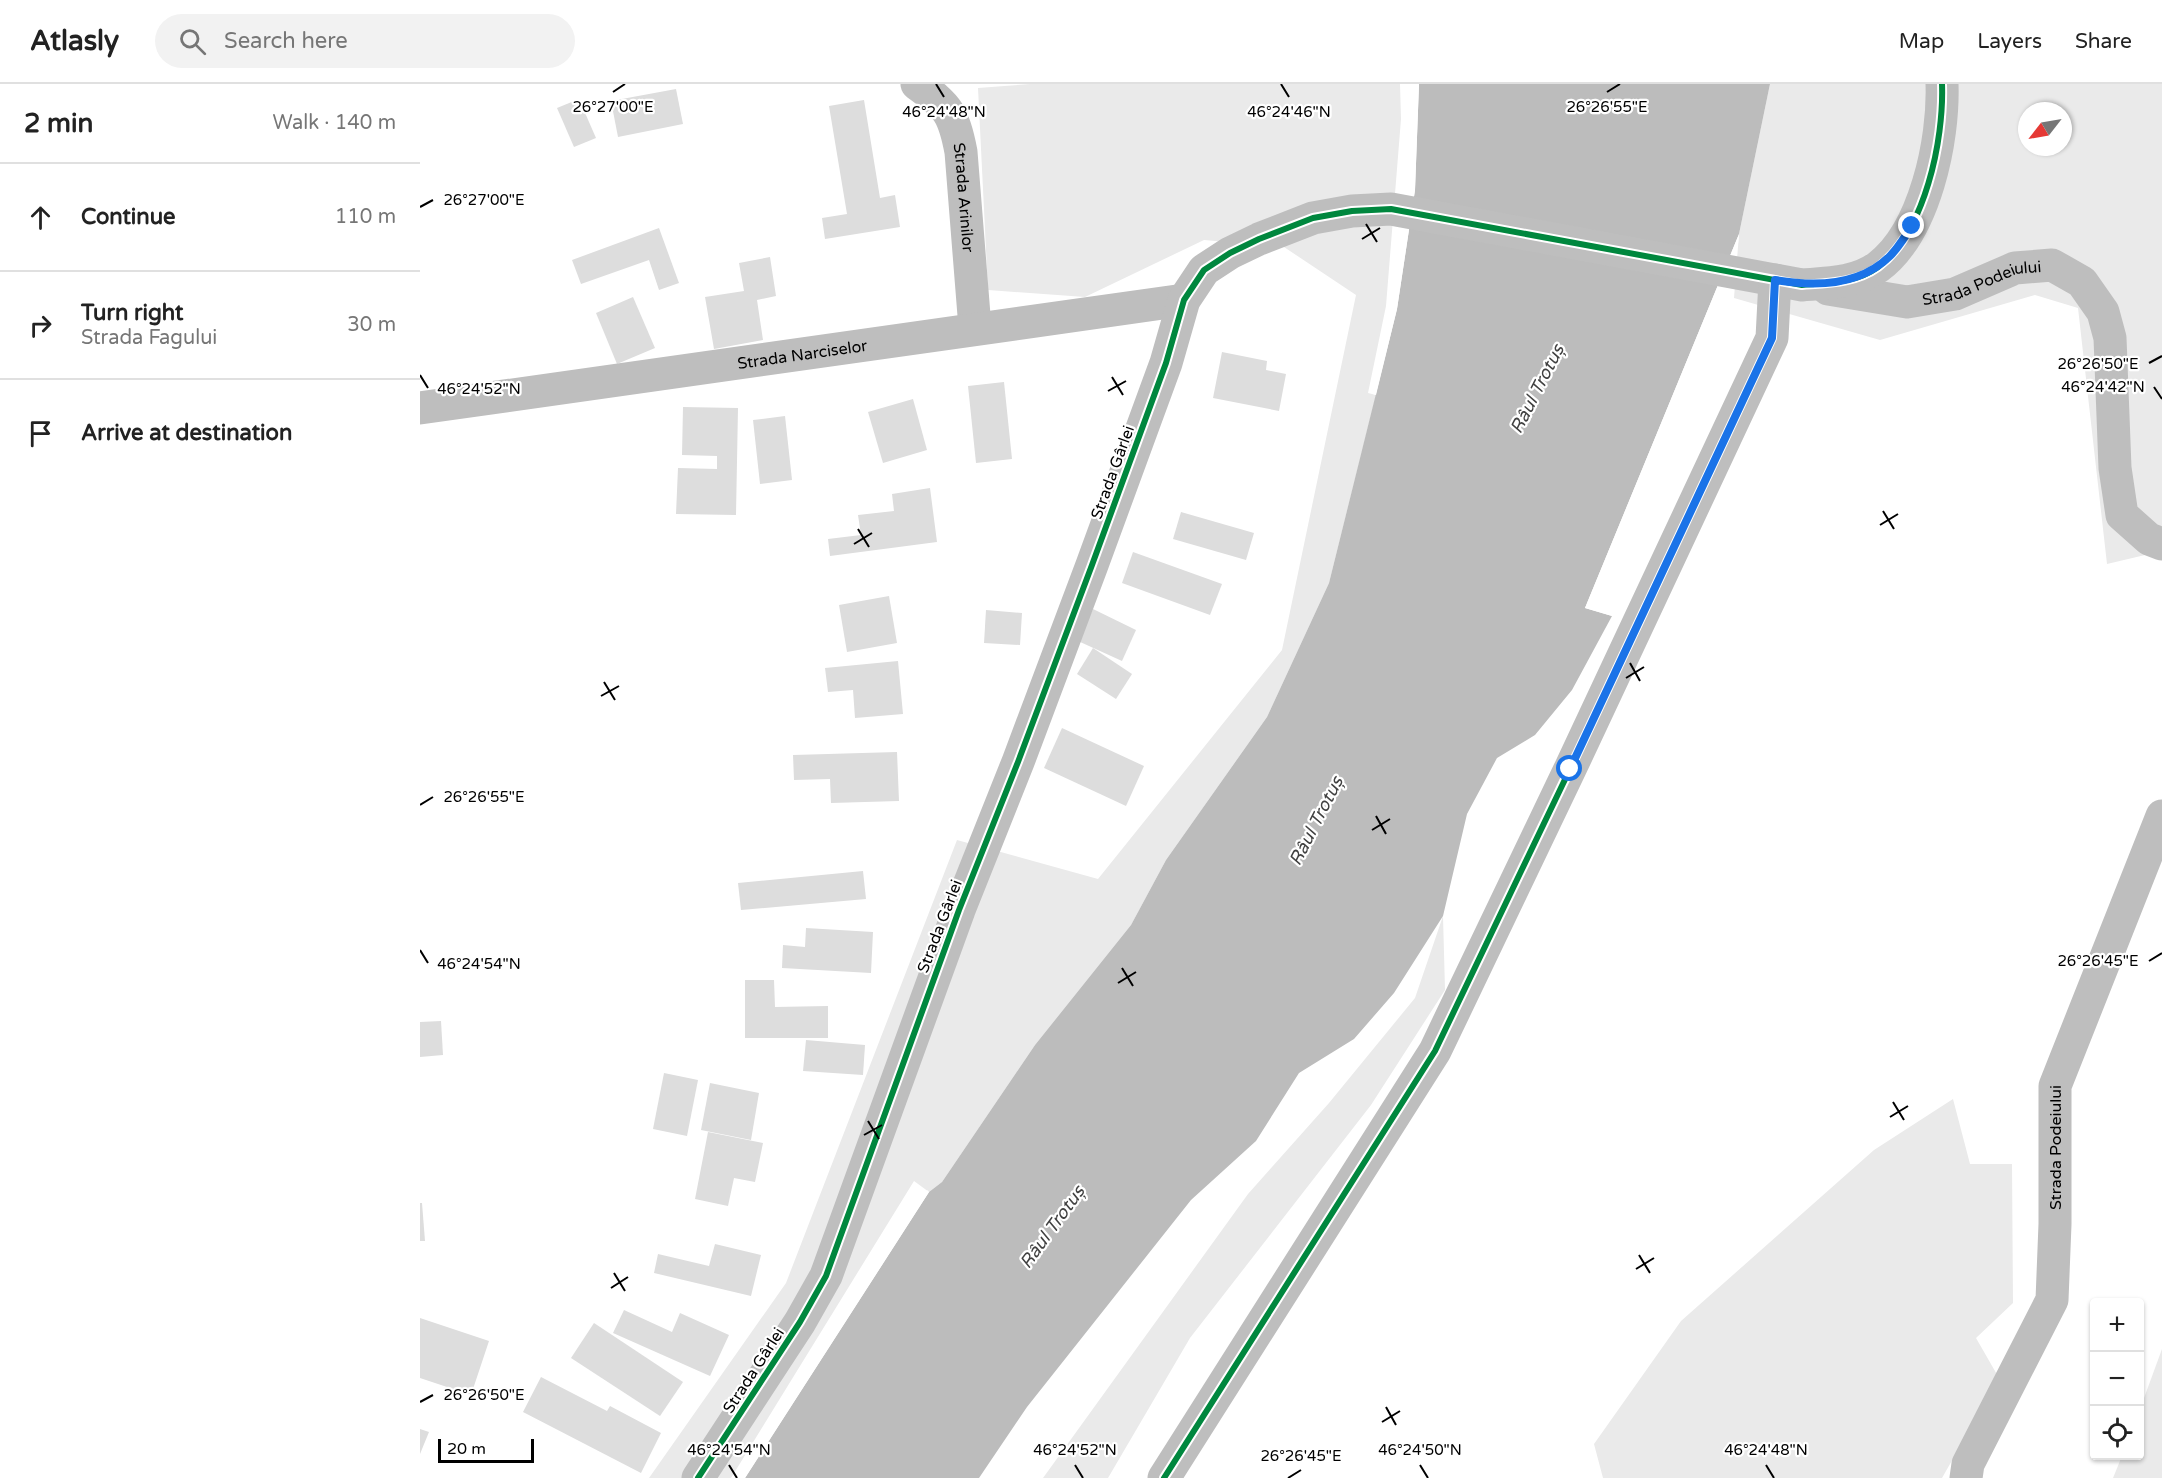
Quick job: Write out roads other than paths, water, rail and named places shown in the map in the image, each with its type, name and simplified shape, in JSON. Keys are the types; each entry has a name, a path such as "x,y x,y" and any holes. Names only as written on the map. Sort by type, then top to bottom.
{"street":[{"name":"Strada Arinilor","path":"917,84 946,108 956,125 961,152 975,328"},
{"path":"1164,1478 1435,1051 1772,338 1789,282 1835,283 1858,277 1877,268 1892,254 1912,226 1926,194 1936,149 1942,104 1942,84"},
{"name":"Strada Gârlei","path":"698,1478 800,1322 826,1276 955,921 1030,729 1166,363 1184,300 1204,270 1230,253 1259,239 1313,218 1352,211 1391,209 1789,282"},
{"name":"Strada Podeiului","path":"1789,282 1907,303 1955,294 2015,268 2052,265 2082,282 2103,312 2110,338 2115,468 2122,515 2149,539 2162,544"},
{"name":"Strada Narciselor","path":"420,408 1184,300"},
{"name":"Strada Podeiului","path":"1966,1478 1968,1464 2052,1300 2055,1224 2055,1086 2162,816"}],"water":[{"name":"Râul Trotuș","path":"1419,84 1770,84 1739,234 1585,608 1612,616 1572,690 1535,735 1497,758 1467,814 1443,916 1394,993 1354,1039 1299,1073 1256,1141 1191,1200 1027,1407 979,1478 745,1478 929,1192 942,1182 1035,1045 1131,925 1166,860 1267,717 1329,583 1397,309 1415,190"}]}
